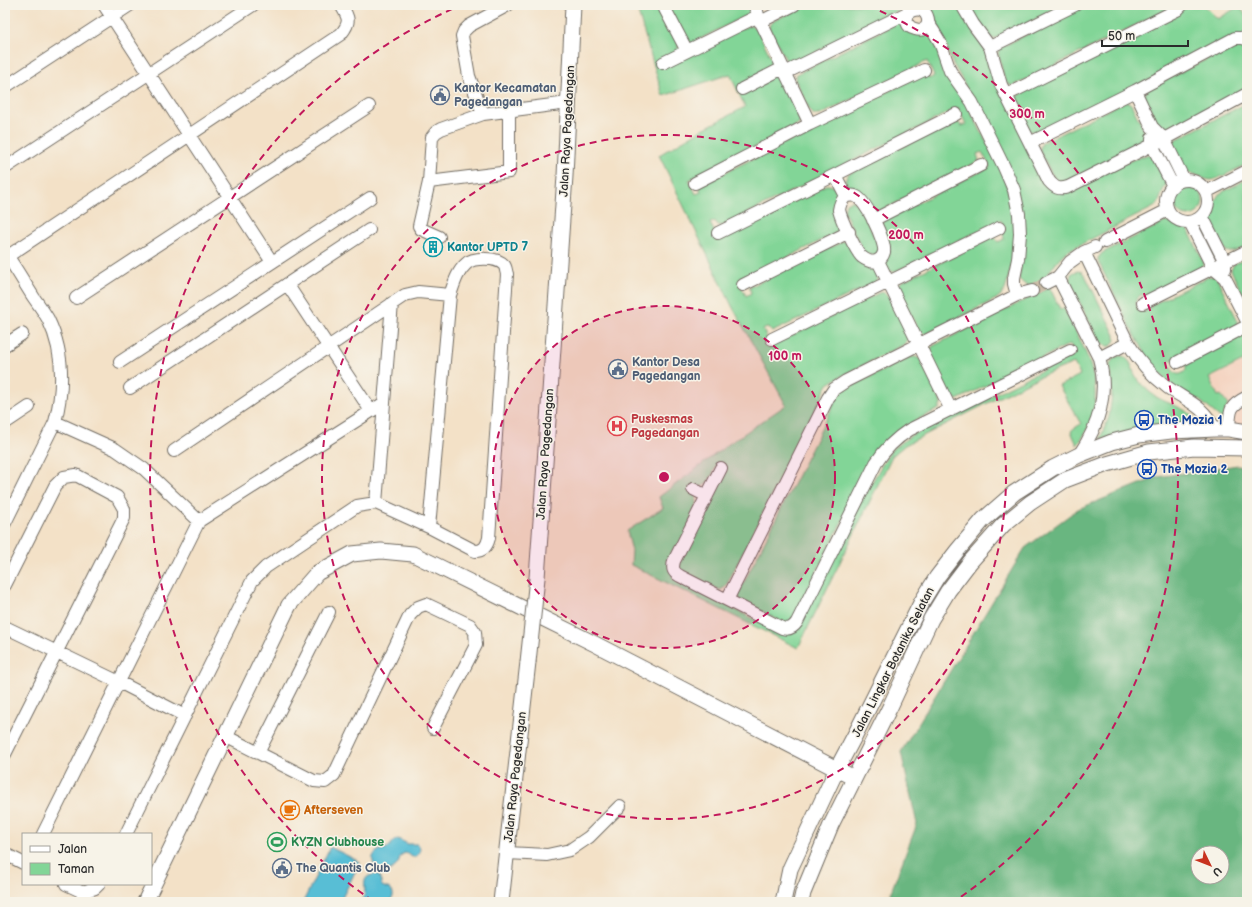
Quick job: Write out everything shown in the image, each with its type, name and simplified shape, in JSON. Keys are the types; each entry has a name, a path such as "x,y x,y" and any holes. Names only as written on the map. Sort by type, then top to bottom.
{"street":[{"path":"104,5 272,262"},
{"path":"5,87 130,5"},
{"path":"5,168 253,5"},
{"path":"5,523 55,422 60,404 62,384 55,338 48,319 6,257 341,34 348,23 348,16 341,5"},
{"path":"483,114 469,76 462,36 464,31 469,26 508,5"},
{"name":"Jalan Raya Pagedangan","path":"501,902 537,578 565,176 573,5"},
{"path":"663,63 757,14 794,5"},
{"path":"963,5 973,24 990,47 1001,85 1049,181 1058,189 1068,188 1164,139 1247,94"},
{"path":"990,47 1075,5"},
{"path":"1006,95 1177,10 1182,5"},
{"path":"742,89 784,71 908,12 913,8 918,7 923,9 929,18 928,23 940,42 950,71 972,102 1014,190 1019,214 1020,234 1018,259 1014,278 1017,295"},
{"path":"666,9 687,51"},
{"path":"757,14 810,124"},
{"path":"1030,143 1135,91 1235,38 1244,38 1247,40"},
{"path":"695,184 810,124 924,70"},
{"path":"1135,91 1152,127 1164,139 1184,180"},
{"path":"439,237 421,229 419,226 429,182 432,138 436,132 483,114 568,103"},
{"path":"76,298 369,106"},
{"path":"429,182 509,172 509,110"},
{"path":"718,233 956,114"},
{"path":"1152,127 1152,145 1173,186"},
{"path":"873,220 981,165"},
{"path":"1206,192 1247,172"},
{"path":"835,175 846,196"},
{"path":"1184,180 1193,181 1201,185 1206,192 1208,201 1207,209 1202,216 1190,222 1181,222 1173,218 1168,210 1166,202 1167,193 1173,186 1184,180"},
{"path":"846,196 855,196 860,199 873,220 884,247 878,261 873,262 867,260 859,254 839,210 842,200 846,196"},
{"path":"120,362 370,198"},
{"path":"1046,283 1058,277 1070,262 1095,247 1168,210"},
{"path":"1202,216 1225,262 1225,278"},
{"path":"1190,222 1213,268 1225,278 1247,321"},
{"path":"772,339 999,228"},
{"path":"130,388 369,230"},
{"path":"743,285 849,232"},
{"path":"1095,247 1128,343 1136,356 1150,372 1167,386 1196,404 1210,420 1222,429 1232,407 1242,400"},
{"path":"1143,303 1247,251"},
{"path":"126,833 252,581 266,567 357,506 376,503 475,551 480,551 485,548 488,543 507,274 504,265 496,260 478,258 466,263 458,274 450,295 428,527"},
{"path":"878,261 951,410"},
{"path":"1058,277 1099,358 1104,387 1099,416 1087,443 1078,455"},
{"path":"287,284 371,411"},
{"path":"727,600 828,398 834,389 846,381 1017,295 1032,291"},
{"path":"174,450 405,295 418,292 450,295"},
{"path":"376,503 392,303"},
{"path":"1178,362 1247,326"},
{"path":"5,345 22,334"},
{"path":"1099,358 1128,343"},
{"path":"721,468 674,561 673,571 782,628 787,629 794,626 882,454 891,444 909,430 1070,350"},
{"path":"44,833 199,520 384,403"},
{"path":"5,423 29,407"},
{"path":"55,422 115,449 144,469 199,520"},
{"name":"Jalan Lingkar Botanika Selatan","path":"783,902 790,869 836,769 856,735 921,603 937,577 983,520 1014,493 1053,468 1078,455 1112,442 1139,435 1171,431 1222,429 1247,432"},
{"name":"Jalan Lingkar Botanika Selatan","path":"801,902 803,893 831,825 932,619 948,591 970,562 1003,526 1030,503 1065,480 1107,464 1149,452 1194,447 1247,448"},
{"path":"5,585 55,486 64,477 76,475 117,497 124,509 124,518 5,754"},
{"path":"694,489 707,496"},
{"path":"144,902 289,605 317,573 352,554 381,551 413,554 595,644 854,778"},
{"path":"225,736 314,781 325,782 334,775 410,615 418,607 426,604 470,625 475,632 476,645 433,728"},
{"path":"258,753 329,612"},
{"path":"5,627 119,682 185,716"},
{"path":"507,853 547,855 570,850 590,837 620,806"},
{"path":"5,854 22,862"},
{"path":"68,885 82,892 95,888 97,885"}],"shaded area":[{"path":"1247,360 1247,429 1235,428 1212,401 1193,387"}],"green space":[{"path":"648,5 698,5 700,7 704,5 749,5 751,10 749,14 692,43 689,42 678,46 677,49 752,26 757,29 773,62 772,67 775,78 780,79 783,83 801,118 799,124 796,126 689,180 696,194 701,192 700,185 923,74 927,75 929,79 934,76 927,61 820,115 811,113 795,79 797,74 897,23 901,23 931,36 1000,169 1011,198 1014,215 1015,236 1012,264 1005,290 1001,295 996,299 928,333 924,334 919,331 898,289 901,282 993,237 998,242 1004,239 1003,233 1005,229 1001,220 894,272 889,270 885,263 881,224 885,219 990,167 982,152 977,154 979,161 880,211 872,210 847,187 845,180 848,174 954,121 958,122 961,126 966,124 958,108 722,226 718,225 715,221 710,223 718,239 826,185 833,187 837,192 835,206 839,222 838,232 739,282 746,296 751,293 750,287 844,241 847,242 870,263 877,273 878,278 874,283 772,332 768,327 763,330 771,346 881,292 888,296 908,334 908,339 905,344 828,384 726,586 720,590 682,572 679,568 680,562 727,467 718,462 709,480 700,487 696,496 697,503 672,577 674,579 784,634 892,449 912,435 1075,354 1070,344 957,400 950,396 930,354 930,350 933,346 1045,290 1049,286 1060,309 1064,308 1077,333 1092,371 1095,384 1093,412 1087,430 1077,445 1071,431 1081,424 1059,386 1080,375 1074,363 1037,378 905,445 892,456 798,648 631,565 632,551 627,531 663,508 659,497 726,446 786,405 732,306 659,155 703,129 745,107 730,74 663,96 637,9"},
{"path":"805,5 910,5 792,64 787,62 769,28 770,24 774,21"},
{"path":"927,5 957,5 985,50 1050,190 1150,154 1167,183 1160,200 1156,205 1066,252 1061,256 1046,276 1035,284 1028,286 1023,283 1019,279 1025,227 964,83 953,64 933,12"},
{"path":"975,5 1065,5 994,39 991,38 972,13 972,9"},
{"path":"1085,5 1176,5 1013,86 1005,81 998,53 1000,48"},
{"path":"1187,5 1204,5 1218,19 1239,6 1247,17 1247,34 1036,133 1029,130 1016,101 1017,96"},
{"path":"1239,43 1247,46 1247,92 1169,131 1164,131 1161,129 1145,98 1145,94 1148,89"},
{"path":"1126,101 1131,104 1146,134 1147,138 1145,142 1066,183 1056,182 1040,151 1042,143"},
{"path":"1247,103 1247,164 1213,180 1186,173 1173,143 1175,140"},
{"path":"1247,179 1247,246 1236,251 1229,252 1226,251 1210,218 1219,194"},
{"path":"1188,186 1199,190 1203,201 1199,212 1188,216 1177,212 1173,201 1177,190"},
{"path":"850,201 858,204 879,246 879,250 875,255 864,253 844,211 846,203"},
{"path":"1165,222 1188,229 1204,263 1202,267 1147,295 1141,295 1138,297 1136,304 1139,310 1147,311 1152,305 1208,277 1214,276 1218,280 1237,319 1237,326 1234,329 1168,362 1175,373 1183,373 1186,370 1186,363 1247,332 1247,359 1209,378 1218,396 1221,395 1228,404 1222,419 1199,400 1175,388 1154,368 1130,327 1098,261 1098,258 1102,253"},
{"path":"1247,258 1247,304 1231,270 1234,264"},
{"path":"1078,271 1085,275 1115,335 1115,340 1111,346 1106,346 1100,343 1070,283 1071,274"},
{"path":"1119,356 1128,360 1134,373 1143,386 1159,399 1192,415 1196,424 1100,439 1109,417 1112,396 1110,364 1114,358"},
{"path":"910,357 920,359 940,400 941,404 939,409 898,431 878,450 792,620 787,623 782,622 740,600 738,596 739,592 838,396 844,390"},
{"path":"1238,465 1247,468 1247,902 887,902 917,824 901,752 1025,548 1078,509 1158,477"}],"water":[{"path":"398,839 408,844 417,844 420,848 418,855 414,857 405,853 401,855 397,865 386,871 376,867 373,859 374,855 379,850 389,847"},
{"path":"330,847 360,862 340,902 303,902"},
{"path":"376,874 379,875 382,886 390,889 393,893 393,897 389,902 360,902 365,893 366,878"}],"tunnel":[{"path":"1032,291 1046,283"}],"place":[{"name":"Kantor Kecamatan Pagedangan","path":"440,95"},
{"name":"Kantor UPTD 7","path":"433,247"},
{"name":"Kantor Desa Pagedangan","path":"618,369"},
{"name":"The Mozia 1","path":"1144,420"},
{"name":"Puskesmas Pagedangan","path":"617,426"},
{"name":"The Mozia 2","path":"1147,469"},
{"name":"Afterseven","path":"290,810"},
{"name":"KYZN Clubhouse","path":"277,842"},
{"name":"The Quantis Club","path":"282,868"}]}
